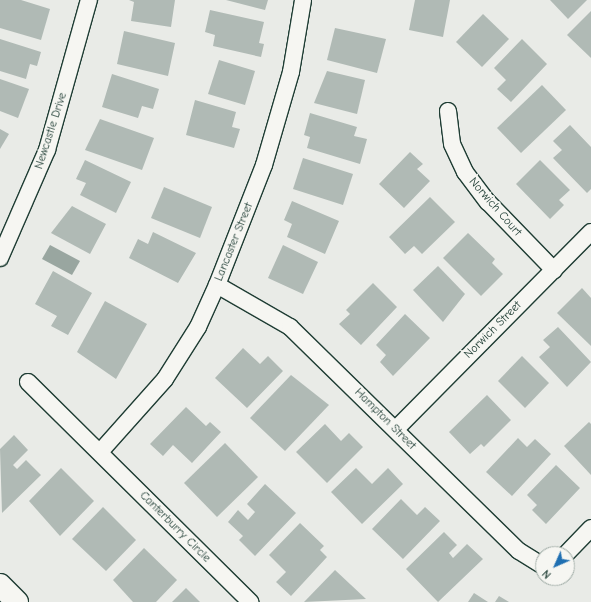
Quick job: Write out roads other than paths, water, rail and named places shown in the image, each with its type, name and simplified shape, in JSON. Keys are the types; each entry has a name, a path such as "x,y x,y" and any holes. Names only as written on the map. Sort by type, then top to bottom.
{"street":[{"name":"Newcastle Drive","path":"0,258 47,150 89,0"},
{"name":"Lancaster Street","path":"100,452 165,379 198,327 217,285 264,164 291,72 303,0"},
{"name":"Norwich Court","path":"448,111 452,144 465,172 488,202 554,270"},
{"name":"Norwich Street","path":"396,429 591,232"},
{"name":"Hampton Street","path":"217,285 270,312 290,327 396,429 519,551 535,561"},
{"name":"Canterburry Circle","path":"28,382 250,602"},
{"path":"574,546 591,528"},
{"path":"0,585 18,602"}]}
